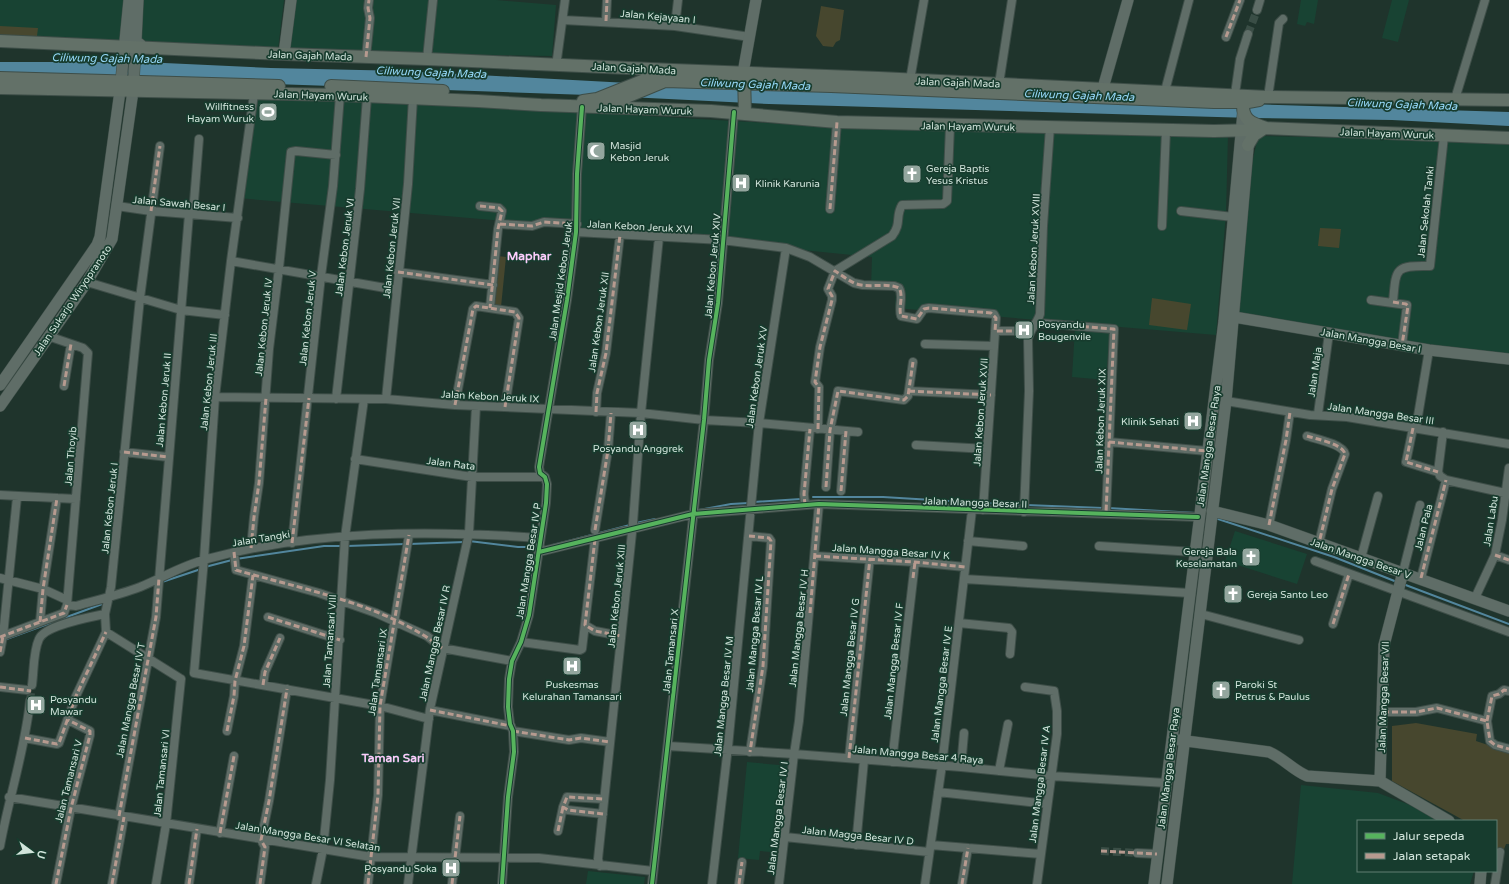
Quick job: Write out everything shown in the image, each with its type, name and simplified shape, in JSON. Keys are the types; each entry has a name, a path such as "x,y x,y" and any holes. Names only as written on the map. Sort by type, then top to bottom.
{"main road":[{"path":"129,0 135,45"},
{"path":"135,45 138,0"},
{"path":"284,54 291,0"},
{"path":"741,110 742,79 756,0"},
{"path":"1103,88 1128,0"},
{"name":"Jalan Gajah Mada","path":"0,40 135,45 284,54 427,58 673,70 742,79 955,87 999,84 1268,96 1509,100"},
{"name":"Jalan Sukarjo Wiryopranoto","path":"0,385 97,245 100,237 108,182 123,60 135,45"},
{"name":"Jalan Sukarjo Wiryopranoto","path":"0,406 87,282 112,239 134,83 135,45"},
{"path":"525,63 533,58 720,66 742,79"},
{"path":"585,104 673,70"},
{"name":"Jalan Hayam Wuruk","path":"0,78 121,83 407,89 585,104"},
{"name":"Jalan Gajah Mada","path":"530,104 600,106 618,101 660,83 742,79 910,80 955,87 1244,117 1268,96"},
{"name":"Jalan Hayam Wuruk","path":"0,88 121,83"},
{"name":"Jalan Hayam Wuruk","path":"134,83 254,94 340,95 530,104 585,104 741,110 837,122 950,126 1166,130 1244,117 1266,128 1509,138"},
{"name":"Jalan Mangga Besar Raya","path":"1167,884 1182,787 1185,741 1200,619 1210,558 1210,524 1214,512 1225,433 1226,401 1234,317 1235,250 1233,216 1243,156 1248,145 1244,117"},
{"name":"Jalan Mangga Besar Raya","path":"1154,884 1194,552 1224,321 1235,250 1243,156 1244,117"},
{"path":"1248,145 1254,135 1266,128"},
{"path":"108,182 120,183"},
{"name":"Jalan Mangga Besar I","path":"1234,317 1429,350 1509,359"},
{"path":"34,336 41,338 48,336 47,330 43,323"},
{"path":"1208,447 1222,448"},
{"name":"Jalan Mangga Besar V","path":"1214,512 1269,525 1361,558 1402,575 1421,578 1509,611"},
{"name":"Jalan Mangga Besar VII","path":"1380,781 1384,645 1402,575"},
{"path":"1186,621 1200,619"},
{"path":"1172,740 1269,752 1281,758 1297,771 1307,776 1380,781 1447,820"},
{"path":"1480,884 1481,872"}],"street":[{"path":"366,57 370,18 368,8 369,0"},
{"path":"427,58 434,0"},
{"path":"557,59 565,0"},
{"path":"606,21 607,0"},
{"path":"675,26 678,0"},
{"path":"910,80 924,0"},
{"path":"999,84 1012,0"},
{"path":"1165,91 1188,0"},
{"path":"1226,37 1240,0"},
{"path":"1257,10 1260,0"},
{"path":"1455,99 1485,0"},
{"path":"1268,96 1279,23 1280,20 1284,19"},
{"name":"Jalan Kejayaan I","path":"563,20 606,21 675,26 750,38"},
{"path":"1235,94 1240,59 1248,34"},
{"name":"Jalan Kebon Jeruk III","path":"194,673 204,561 215,397 231,261 254,94"},
{"name":"Jalan Kebon Jeruk V","path":"292,543 309,398 321,276 336,155 340,95"},
{"name":"Jalan Kebon Jeruk VI","path":"336,399 360,189 367,97"},
{"name":"Jalan Kebon Jeruk VII","path":"386,399 408,184 413,98"},
{"name":"Jalan Mesjid Kebon Jeruk","path":"549,410 576,228 577,174 585,104"},
{"name":"Jalan Kebon Jeruk XIV","path":"704,420 709,360 718,303 722,240 741,110"},
{"path":"830,209 837,122"},
{"path":"804,501 819,387 815,382 820,347 832,300 832,296 828,289 836,270 892,236 898,228 899,210 902,205 943,204 947,201 950,126"},
{"name":"Jalan Kebon Jeruk XVIII","path":"1038,323 1040,314 1043,226 1050,127"},
{"path":"1162,226 1166,130"},
{"name":"Jalan Sekolah Tanki","path":"1393,302 1396,276 1398,272 1411,266 1430,266 1444,136"},
{"name":"Jalan Kebon Jeruk II","path":"158,588 181,310 199,139"},
{"path":"140,298 160,146"},
{"name":"Jalan Kebon Jeruk IV","path":"251,548 259,483 269,349 280,268 291,152 296,151 336,155"},
{"name":"Jalan Sawah Besar I","path":"117,206 151,211 238,218"},
{"path":"480,206 500,208 502,211 498,229 490,308"},
{"path":"1181,211 1233,216"},
{"name":"Jalan Kebon Jeruk XVI","path":"500,224 532,226 544,222 620,235 722,240 786,248 810,257 836,270 854,283 874,286 894,286 899,288 901,293 900,315 911,319 917,319 924,309 929,308 994,314"},
{"name":"Jalan Kebon Jeruk XII","path":"596,412 597,393 606,353 620,235"},
{"name":"Jalan Kebon Jeruk XIII","path":"600,866 598,859 633,527 641,413 659,237"},
{"name":"Jalan Kebon Jeruk XV","path":"752,508 759,423 786,248"},
{"path":"231,261 280,268 397,290"},
{"path":"398,272 493,285"},
{"path":"87,282 181,310 225,315"},
{"name":"Jalan Kebon Jeruk I","path":"106,632 106,612 109,597 140,298"},
{"path":"1371,300 1406,304 1408,306 1402,345"},
{"path":"455,405 473,309 476,306 515,312 519,318 505,407"},
{"name":"Jalan Kebon Jeruk XVII","path":"983,508 995,330 994,314"},
{"path":"995,330 1029,331 1038,323"},
{"name":"Jalan Kebon Jeruk XIX","path":"1038,323 1114,329 1107,511"},
{"path":"1024,511 1029,391 1029,331"},
{"name":"Jalan Maja","path":"1318,414 1330,333"},
{"name":"Jalan Thoyib","path":"48,336 83,348 88,353 67,603"},
{"path":"64,386 71,344"},
{"path":"925,344 994,346"},
{"path":"1429,350 1415,428 1406,462 1438,472 1440,476 1446,480 1505,493"},
{"path":"826,487 830,430 836,394 839,391 902,400 907,397 909,391 913,362"},
{"path":"909,391 991,395"},
{"name":"Jalan Kebon Jeruk IX","path":"215,397 386,399 455,405 611,413 641,413 704,420 759,423 858,432"},
{"name":"Jalan Tamansari VIII","path":"316,884 323,849 330,780 345,542 364,399"},
{"name":"Jalan Mangga Besar III","path":"1226,401 1290,412 1347,417 1509,444"},
{"name":"Jalan Mangga Besar IV R","path":"408,884 430,710 442,648 468,536 476,406"},
{"name":"Jalan Mangga Besar IV P","path":"502,884 508,797 514,752 508,700 509,679 512,661 521,642 530,615 546,504 547,484 545,477 540,473 540,467 549,410"},
{"path":"1269,525 1290,412"},
{"path":"521,642 580,650 585,625 595,534 608,450 611,413"},
{"name":"Jalan Tamansari X","path":"652,884 704,420"},
{"path":"841,491 846,431"},
{"path":"1438,472 1444,432"},
{"path":"1307,436 1342,448 1345,454 1332,490 1319,543"},
{"path":"1109,442 1208,447"},
{"path":"916,445 987,449"},
{"path":"124,452 168,457"},
{"name":"Jalan Rata","path":"355,460 472,476 545,477"},
{"name":"Jalan Labu","path":"1475,598 1495,555 1502,520 1509,468"},
{"name":"Jalan Pala","path":"1421,578 1446,480"},
{"path":"0,495 76,499"},
{"path":"1361,558 1378,496"},
{"path":"0,650 9,580 17,497"},
{"path":"40,622 43,589 57,498"},
{"name":"Jalan Mangga Besar II","path":"539,551 595,534 633,527 694,511 752,508 804,501 819,504 972,510 983,508 1024,511 1107,511 1199,514"},
{"name":"Jalan Mangga Besar IV H","path":"794,754 800,721 819,504"},
{"path":"1402,575 1420,505"},
{"name":"Jalan Mangga Besar IV M","path":"712,884 728,750 752,508"},
{"name":"Jalan Mangga Besar IV E","path":"925,884 942,765 972,510"},
{"name":"Jalan Tangki","path":"2,637 64,613 67,603 76,606 109,597 140,587 204,561 234,556 251,548 292,543 408,540 468,536 540,540"},
{"name":"Jalan Mangga Besar IV L","path":"749,536 768,538 771,541 763,666 750,752"},
{"name":"Jalan Tamansari IX","path":"368,884 378,795 380,706 408,540"},
{"path":"968,541 1023,546"},
{"path":"1099,546 1194,552"},
{"path":"1495,555 1509,560"},
{"path":"234,556 236,570 342,600 394,620 427,636 442,648 512,661"},
{"name":"Jalan Mangga Besar IV K","path":"815,556 870,558 965,568"},
{"name":"Jalan Mangga Besar IV G","path":"849,758 870,558"},
{"path":"1314,561 1399,590 1509,632"},
{"name":"Jalan Mangga Besar IV F","path":"892,762 915,562"},
{"path":"1333,624 1349,574"},
{"path":"227,731 234,696 235,681 244,646 253,575"},
{"path":"0,578 43,589 67,603"},
{"path":"964,579 1190,594"},
{"name":"Jalan Mangga Besar IV T","path":"112,884 131,746 156,617 158,588"},
{"path":"0,687 29,688 39,639 42,634 74,621 106,612"},
{"path":"268,617 340,640"},
{"path":"1200,619 1299,640"},
{"path":"959,623 1009,628 1012,632 1010,654"},
{"path":"585,625 595,631 622,636"},
{"path":"25,738 57,744 68,720 76,696 106,632 148,660 181,678 194,673 380,706 429,719"},
{"path":"263,685 265,672 280,638"},
{"name":"Jalan Tamansari VI","path":"156,884 166,824 181,678"},
{"name":"Jalan Mangga Besar IV A","path":"1025,687 1050,690 1055,693 1057,734 1038,854 1037,884"},
{"path":"260,884 265,847 261,840 269,801 287,689"},
{"path":"1509,690 1504,690 1491,697 1487,720 1490,741 1495,745 1509,749"},
{"path":"0,846 9,797 25,738 30,701"},
{"path":"1383,712 1416,712 1437,708 1487,720"},
{"path":"430,710 512,729 569,740 581,738 610,742"},
{"name":"Jalan Tamansari V","path":"56,884 71,808 90,732 68,720"},
{"path":"999,771 1008,724"},
{"path":"961,767 964,733"},
{"name":"Jalan Mangga Besar 4 Raya","path":"668,746 942,765 1051,776 1166,783"},
{"name":"Jalan Mangga Besar IV I","path":"779,884 794,754"},
{"path":"220,833 234,756"},
{"path":"856,844 864,760"},
{"path":"938,792 1047,804"},
{"name":"Jalan Mangga Besar VI Selatan","path":"9,797 261,840 371,857 412,859 539,858 653,871"},
{"path":"558,831 562,806 567,797 604,799"},
{"path":"562,806 568,810 603,814"},
{"path":"452,884 460,816"},
{"path":"189,884 197,829"},
{"name":"Jalan Magga Besar IV D","path":"785,837 930,849 968,848 1038,854"},
{"path":"962,884 968,848"},
{"path":"1497,871 1500,852"},
{"path":"1137,853 1157,854"},
{"path":"739,884 742,862"},
{"path":"1495,884 1497,872"}],"shaded area":[{"path":"0,0 125,0 122,41 0,37"},
{"path":"135,0 284,0 278,49 130,42"},
{"path":"292,0 496,0 556,5 552,56 286,51"},
{"path":"1301,0 1318,0 1314,24 1307,22 1305,26 1297,24"},
{"path":"1392,0 1409,0 1398,42 1382,38"},
{"path":"821,6 844,10 840,40 836,42 833,47 823,46 816,36"},
{"path":"0,26 38,28 37,36 0,36"},
{"path":"250,93 837,127 1228,134 1226,213 1216,335 895,308 896,290 871,288 872,257 573,227 238,198"},
{"path":"1258,136 1509,141 1509,358 1228,314 1228,275"},
{"path":"1320,228 1341,229 1339,248 1318,246"},
{"path":"498,256 506,257 501,307 493,306"},
{"path":"1152,298 1191,304 1187,330 1149,325"},
{"path":"1075,328 1110,330 1106,380 1072,377"},
{"path":"1235,531 1307,554 1297,584 1225,561"},
{"path":"1416,723 1477,734 1476,741 1509,752 1509,844 1506,844 1501,857 1497,855 1497,820 1463,820 1392,781 1392,726"},
{"path":"747,762 790,766 783,853 760,851 759,860 738,858"},
{"path":"1301,785 1378,793 1410,805 1438,820 1357,820 1357,872 1474,872 1470,884 1292,884"},
{"path":"588,871 645,877 644,884 586,884"}],"water":[{"path":"0,62 143,62 271,68 405,71 721,88 1509,112 1509,126 1392,120 1252,118 769,104 588,95 274,84 143,76 0,76"}],"waterway":[{"path":"813,497 883,497 982,503"},
{"path":"754,502 801,499"},
{"path":"699,510 731,504 749,503"},
{"path":"986,503 1022,505"},
{"path":"1026,505 1103,508"},
{"path":"1108,508 1197,513"},
{"path":"1215,518 1334,557 1397,582"},
{"path":"636,523 655,519"},
{"path":"553,545 630,525"},
{"path":"469,541 518,547 537,547"},
{"path":"409,544 465,542"},
{"path":"347,546 405,544"},
{"path":"236,559 324,546 343,546"},
{"path":"205,567 232,560"},
{"path":"162,582 201,569"},
{"path":"1403,584 1509,624"},
{"path":"4,640 105,603"}],"tunnel":[{"path":"1248,34 1257,10"},
{"path":"30,701 32,685"},
{"path":"1101,851 1137,853"}],"marked path":[{"path":"366,57 370,18 368,8 369,0"},
{"path":"606,21 607,0"},
{"path":"1226,37 1240,0"},
{"path":"830,209 837,122"},
{"path":"151,211 160,146"},
{"path":"480,206 499,208 502,211 498,229 490,308"},
{"path":"500,224 532,226 544,222 577,224"},
{"path":"596,412 597,393 606,353 620,235"},
{"path":"818,429 819,387 815,382 820,347 832,300 832,296 828,289 835,271 852,282 860,285 894,286 899,288 901,294 901,316 917,319 924,309 929,308 991,313 996,318 995,331 1029,331"},
{"path":"398,272 493,285"},
{"path":"1393,302 1406,304 1408,306 1402,345"},
{"path":"455,405 473,309 476,306 515,312 519,318 505,407"},
{"path":"1038,323 1114,329 1106,513"},
{"path":"64,386 71,344"},
{"path":"826,487 830,430 838,391 904,400 908,396 913,362"},
{"path":"909,391 991,395"},
{"path":"251,548 259,483 266,398"},
{"path":"292,543 309,398"},
{"path":"1269,525 1290,412"},
{"path":"595,530 608,450 611,413"},
{"path":"1413,428 1406,462 1438,472"},
{"path":"805,505 804,494 810,429"},
{"path":"841,491 846,431"},
{"path":"1307,436 1339,447 1345,454 1332,489 1319,543"},
{"path":"1109,442 1207,451"},
{"path":"124,452 168,457"},
{"path":"1421,578 1446,480"},
{"path":"40,622 43,589 57,498"},
{"path":"810,613 819,504"},
{"path":"368,884 378,795 380,706 409,535"},
{"path":"749,536 769,538 771,541 763,666 750,752"},
{"path":"595,539 585,625 595,631 621,636"},
{"path":"234,552 236,570 316,592 370,609 396,620 420,633 442,648"},
{"path":"1495,555 1509,560"},
{"path":"815,556 915,562 965,567"},
{"path":"849,758 870,558"},
{"path":"913,578 915,562"},
{"path":"1333,624 1349,574"},
{"path":"227,731 234,696 235,681 244,646 253,575"},
{"path":"119,816 156,617 159,578"},
{"path":"0,637 64,613 67,605"},
{"path":"268,617 340,640"},
{"path":"25,738 57,744 59,743 76,696 106,632"},
{"path":"0,652 3,636"},
{"path":"263,685 265,672 280,638"},
{"path":"0,687 31,691"},
{"path":"260,884 265,847 261,840 269,801 287,689"},
{"path":"1487,721 1492,696 1499,694 1504,690 1509,691"},
{"path":"1383,712 1416,712 1437,708 1487,721 1490,741 1495,745 1509,749"},
{"path":"430,710 511,726"},
{"path":"56,884 71,808 90,735 90,731 68,720"},
{"path":"513,731 569,740 581,738 610,742"},
{"path":"220,833 234,756"},
{"path":"603,814 568,810 563,807 567,797 604,799"},
{"path":"558,831 563,807"},
{"path":"452,884 460,816"},
{"path":"112,884 124,817"},
{"path":"189,884 197,829"},
{"path":"962,884 968,848"},
{"path":"1101,851 1157,854"},
{"path":"739,884 742,862"}],"cycle path":[{"path":"502,884 508,797 514,752 513,731 510,724 508,707 509,679 512,661 521,642 529,615 546,503 547,484 545,477 540,473 539,467 567,300 576,232 577,174 582,107"},
{"path":"652,884 704,420 709,360 718,303 734,112"},
{"path":"539,552 693,514 819,504 1198,517"}],"place":[{"name":"Willfitness Hayam Wuruk","path":"268,112"},
{"name":"Masjid Kebon Jeruk","path":"596,151"},
{"name":"Gereja Baptis Yesus Kristus","path":"912,174"},
{"name":"Klinik Karunia","path":"741,183"},
{"name":"Posyandu Bougenvile","path":"1024,330"},
{"name":"Klinik Sehati","path":"1193,421"},
{"name":"Posyandu Anggrek","path":"638,430"},
{"name":"Gereja Bala Keselamatan","path":"1251,557"},
{"name":"Gereja Santo Leo","path":"1233,594"},
{"name":"Puskesmas Kelurahan Tamansari","path":"572,666"},
{"name":"Paroki St Petrus & Paulus","path":"1221,690"},
{"name":"Posyandu Mawar","path":"36,705"},
{"name":"Posyandu Soka","path":"451,868"}],"district":[{"name":"Maphar","path":"529,256"},
{"name":"Taman Sari","path":"393,758"}],"water label":[{"name":"Ciliwung Gajah Mada","path":"107,58"},
{"name":"Ciliwung Gajah Mada","path":"431,72"},
{"name":"Ciliwung Gajah Mada","path":"755,84"},
{"name":"Ciliwung Gajah Mada","path":"1079,95"},
{"name":"Ciliwung Gajah Mada","path":"1402,104"}]}
